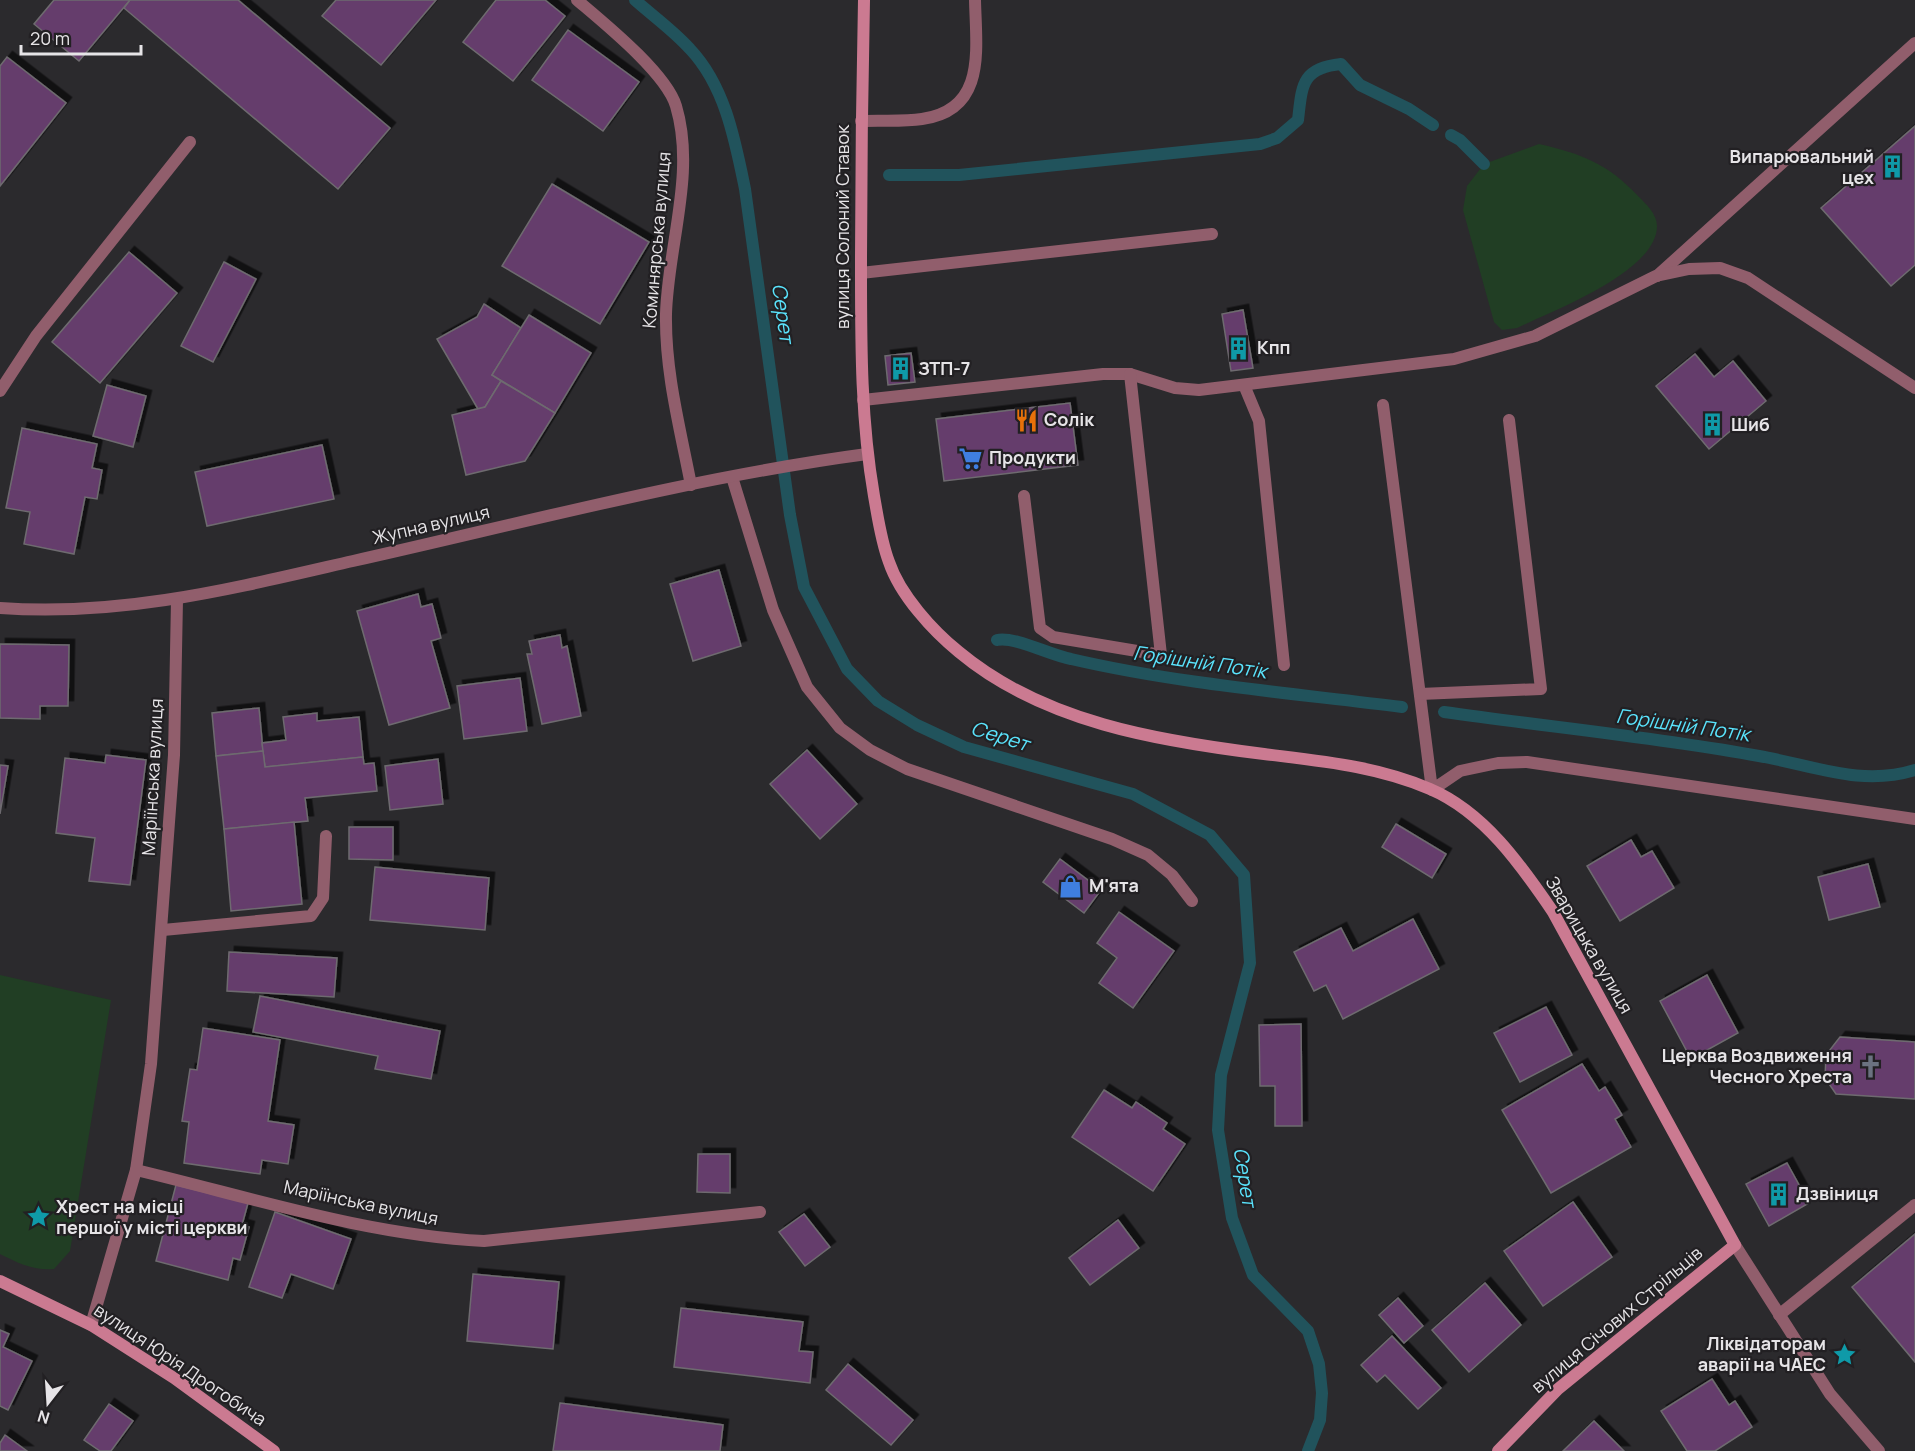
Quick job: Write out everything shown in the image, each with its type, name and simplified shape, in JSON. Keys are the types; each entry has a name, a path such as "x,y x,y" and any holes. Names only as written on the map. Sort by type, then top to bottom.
{"street":[{"name":"Коминярська вулиця","path":"577,0 654,70 676,104 684,153 666,312 667,359 691,485"},
{"name":"вулиця Солоний Ставок","path":"864,0 861,273 863,400 867,454"},
{"path":"861,121 922,119 943,114 958,104 968,91 973,78 976,57 975,0"},
{"path":"1656,276 1915,43"},
{"path":"0,391 36,336 190,142"},
{"path":"861,273 1212,234"},
{"path":"863,400 1103,374 1130,374 1175,388 1198,390 1454,359 1535,336 1656,276 1689,269 1720,268 1748,278 1915,388"},
{"path":"1024,496 1040,628 1053,637 1161,655 1130,374"},
{"path":"1244,385 1259,421 1284,665"},
{"path":"1383,405 1432,790 1460,771 1498,762 1527,762 1915,819"},
{"path":"1420,694 1541,689 1509,420"},
{"name":"Жупна вулиця","path":"0,608 87,609 177,600 691,485 867,454"},
{"name":"Зварицька вулиця","path":"867,454 889,564 915,607 939,636 987,675 1036,701 1084,719 1156,736 1262,754 1334,761 1432,790 1458,805 1495,836 1525,871 1553,912 1735,1245 1830,1394 1879,1451"},
{"path":"732,477 778,620 807,687 840,728 870,750 907,769 1112,839 1148,855 1172,875 1192,901"},
{"name":"Маріїнська вулиця","path":"91,1325 136,1170 151,1064 174,755 177,600"},
{"path":"162,930 311,916 323,898 326,836"},
{"name":"Маріїнська вулиця","path":"136,1170 385,1229 439,1239 484,1241 760,1212"},
{"path":"1779,1315 1915,1205"},
{"name":"вулиця Січових Стрільців","path":"1498,1451 1558,1389 1735,1245"},
{"name":"вулиця Юрія Дрогобича","path":"0,1281 91,1325 174,1378 274,1451"}],"green space":[{"path":"1539,144 1581,156 1616,175 1648,206 1655,217 1657,226 1652,243 1640,259 1622,274 1554,311 1517,328 1502,330 1494,322 1463,210 1467,186 1484,164"},
{"path":"0,975 111,1000 70,1251 54,1269 33,1268 0,1254"}],"building":[{"path":"54,0 130,0 79,61 34,24"},
{"path":"130,0 238,0 390,128 338,189 124,8"},
{"path":"336,0 436,0 381,65 322,16"},
{"path":"496,0 545,0 565,16 513,81 463,42"},
{"path":"568,30 639,82 603,131 532,80"},
{"path":"7,57 66,103 0,186 0,66"},
{"name":"Випарювальний цех","path":"1915,126 1915,265 1891,286 1821,208"},
{"path":"552,184 649,242 600,324 502,266"},
{"path":"129,252 177,293 100,383 52,342"},
{"path":"224,262 256,279 213,362 181,346"},
{"path":"484,304 521,328 492,375 501,381 485,407 478,409 437,339 477,317"},
{"name":"Кпп","path":"1243,310 1253,368 1231,371 1222,314"},
{"path":"529,315 591,353 555,413 492,375"},
{"name":"ЗТП-7","path":"911,353 915,382 888,385 885,356"},
{"name":"Шиб","path":"1695,354 1714,377 1733,361 1766,401 1709,449 1656,386"},
{"path":"501,381 555,413 525,461 466,475 452,415 485,407"},
{"path":"107,385 146,396 133,447 93,436"},
{"path":"1070,403 1078,465 944,481 936,419"},
{"path":"22,428 97,444 92,468 102,470 97,499 85,497 74,554 24,544 30,512 6,508"},
{"path":"322,445 334,499 207,526 195,472"},
{"path":"719,570 741,646 693,661 670,584"},
{"path":"418,594 421,607 432,604 441,638 431,641 450,708 389,725 357,611"},
{"path":"560,635 562,648 567,646 581,716 542,724 527,654 532,654 529,641"},
{"path":"0,644 69,645 68,706 40,706 40,719 0,718"},
{"path":"520,678 527,731 464,739 457,686"},
{"path":"259,708 263,751 216,756 212,713"},
{"path":"317,713 317,721 359,717 363,757 265,767 262,743 286,740 283,717"},
{"path":"807,750 857,804 820,839 770,784"},
{"path":"263,751 265,767 363,757 364,764 374,763 377,791 305,798 308,821 224,829 216,756"},
{"path":"106,755 146,760 130,885 89,881 95,838 56,833 65,758 105,763"},
{"path":"438,759 443,804 390,810 385,766"},
{"path":"0,765 8,766 0,814"},
{"path":"294,822 302,904 231,911 224,829"},
{"path":"1396,824 1446,854 1432,878 1382,847"},
{"path":"349,827 393,827 393,860 349,859"},
{"path":"1631,840 1641,857 1652,851 1674,888 1620,921 1587,866"},
{"path":"1060,859 1101,890 1084,913 1043,882"},
{"path":"1868,864 1880,907 1829,920 1818,877"},
{"path":"375,867 489,878 485,930 370,920"},
{"path":"1119,912 1174,951 1133,1008 1099,983 1117,958 1097,943"},
{"path":"1413,919 1439,969 1343,1019 1326,985 1314,991 1294,952 1341,928 1353,951"},
{"path":"229,952 337,958 334,997 227,991"},
{"path":"1707,975 1738,1033 1691,1059 1660,1001"},
{"path":"260,996 440,1031 431,1079 375,1069 378,1056 253,1032"},
{"path":"1546,1007 1572,1055 1520,1082 1494,1033"},
{"path":"1301,1024 1302,1126 1275,1126 1275,1086 1260,1086 1259,1025"},
{"path":"203,1028 280,1040 268,1121 294,1125 288,1164 262,1160 260,1174 184,1163 189,1122 182,1121 190,1069 197,1070"},
{"name":"Церква Воздвиження Чесного Хреста","path":"1840,1037 1915,1042 1915,1099 1836,1094 1825,1078 1826,1055"},
{"path":"1582,1064 1599,1091 1605,1087 1622,1115 1615,1119 1631,1147 1551,1193 1502,1110"},
{"path":"1104,1090 1132,1108 1136,1102 1167,1123 1163,1129 1185,1144 1153,1191 1072,1137"},
{"path":"698,1154 730,1154 730,1193 697,1192"},
{"name":"Дзвіниця","path":"1787,1163 1809,1203 1769,1226 1746,1184"},
{"path":"176,1185 248,1203 242,1225 249,1227 240,1260 233,1258 228,1280 156,1261"},
{"path":"1573,1202 1612,1257 1543,1306 1504,1251"},
{"path":"275,1212 351,1239 333,1289 291,1274 282,1298 249,1287"},
{"path":"804,1214 830,1247 805,1266 779,1232"},
{"path":"1118,1220 1139,1248 1090,1285 1069,1258"},
{"path":"1915,1234 1915,1362 1852,1287"},
{"path":"473,1274 559,1282 553,1349 467,1341"},
{"path":"1485,1283 1521,1325 1469,1372 1432,1330"},
{"path":"1398,1298 1423,1326 1404,1343 1379,1315"},
{"path":"681,1308 803,1322 799,1351 813,1352 810,1383 674,1367"},
{"path":"0,1330 9,1334 3,1347 32,1361 8,1410 0,1406"},
{"path":"1392,1336 1441,1388 1418,1409 1385,1375 1377,1382 1361,1365"},
{"path":"848,1364 913,1420 891,1445 826,1390"},
{"path":"1712,1379 1729,1405 1735,1401 1752,1427 1715,1451 1687,1451 1661,1411"},
{"path":"560,1403 723,1425 720,1451 553,1451"},
{"path":"109,1404 133,1421 111,1451 100,1451 84,1440"},
{"path":"1594,1421 1624,1451 1563,1451"},
{"path":"5,1435 27,1451 0,1451 0,1443"}],"waterway":[{"name":"Серет","path":"635,0 690,49 712,80 727,114 745,189 790,515 804,587 847,669 878,701 917,725 964,747 1133,794 1210,835 1244,875 1250,963 1221,1075 1218,1130 1232,1218 1253,1275 1308,1331 1319,1364 1322,1393 1320,1420 1308,1451"},
{"path":"889,175 959,175 1260,144 1277,138 1298,120 1303,88 1311,75 1328,66 1341,64 1360,85 1409,109 1433,125"},
{"path":"1451,135 1460,140 1484,164"},
{"name":"Горішній Потік","path":"997,640 1022,643 1062,657 1153,675 1402,707"},
{"name":"Горішній Потік","path":"1444,712 1681,743 1759,756 1837,773 1875,776 1895,775 1915,770"}],"place":[{"name":"Випарювальний цех","path":"1892,167"},
{"name":"Кпп","path":"1239,348"},
{"name":"ЗТП-7","path":"900,369"},
{"name":"Солік","path":"1026,420"},
{"name":"Шиб","path":"1713,425"},
{"name":"Продукти","path":"971,458"},
{"name":"М'ята","path":"1071,886"},
{"name":"Церква Воздвиження Чесного Хреста","path":"1870,1066"},
{"name":"Дзвіниця","path":"1778,1194"},
{"name":"Хрест на місці першої у місті церкви","path":"38,1217"},
{"name":"Ліквідаторам аварії на ЧАЕС","path":"1844,1354"}]}
